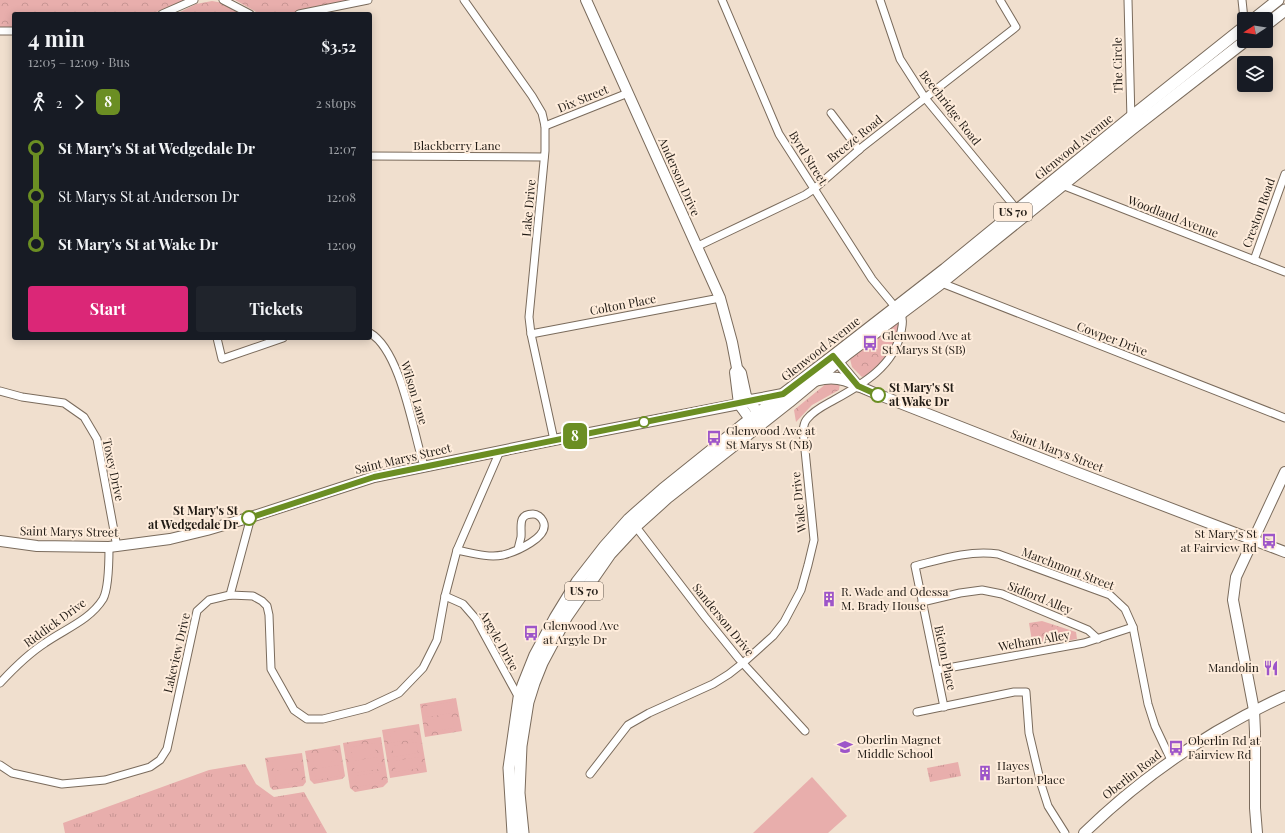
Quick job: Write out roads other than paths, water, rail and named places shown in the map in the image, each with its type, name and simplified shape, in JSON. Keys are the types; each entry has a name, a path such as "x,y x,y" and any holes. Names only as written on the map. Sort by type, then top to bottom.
{"main road":[{"name":"Anderson Drive","path":"586,0 720,298 732,342 737,368 741,373 746,396 744,402"},
{"path":"1263,12 1278,0"},
{"path":"1273,19 1285,10"},
{"name":"Glenwood Avenue","path":"1059,182 1094,148 1237,33"},
{"name":"Glenwood Avenue","path":"513,833 509,768 535,655 555,618 582,576 605,546 666,498 757,420 783,394 835,359 898,311 1059,182 1132,129 1237,47"},
{"name":"Glenwood Avenue","path":"757,420 814,381 835,359"},
{"name":"Saint Marys Street","path":"835,359 858,386 1073,472 1285,552"},
{"path":"814,381 834,378 849,381 858,386"},
{"path":"757,420 744,402 783,394"},
{"name":"Saint Marys Street","path":"0,541 37,546 113,547 184,536 252,517 374,477 744,402"},
{"path":"1257,833 1255,808 1254,710 1233,600 1236,577 1285,472"},
{"name":"Oberlin Road","path":"1084,833 1114,804 1171,760 1210,734 1254,710 1285,696"},
{"name":"Glenwood Avenue","path":"523,833 519,793 524,700"}],"street":[{"path":"167,12 194,0"},
{"path":"223,0 246,12"},
{"path":"310,12 368,0"},
{"name":"Lake Drive","path":"464,0 532,96 542,114 546,126 529,317 531,334 554,440"},
{"name":"Byrd Street","path":"722,0 779,134 872,279 898,311"},
{"name":"Beechridge Road","path":"880,0 900,59 925,98 1020,213"},
{"name":"Breeze Road","path":"696,247 805,195 814,189 859,150 1016,28 1000,0"},
{"name":"The Circle","path":"1128,0 1132,129"},
{"path":"1242,0 1243,12"},
{"path":"0,32 12,31"},
{"name":"Dix Street","path":"546,126 628,93"},
{"path":"831,113 859,150"},
{"name":"Blackberry Lane","path":"372,156 544,157"},
{"name":"Creston Road","path":"1254,260 1285,174"},
{"name":"Woodland Avenue","path":"1059,182 1285,272"},
{"name":"Cowper Drive","path":"937,280 1285,418"},
{"name":"Colton Place","path":"531,334 720,298"},
{"name":"Wake Drive","path":"590,774 628,725 649,713 713,684 729,674 773,636 784,622 800,590 814,540 802,430 806,420 818,409 858,386 877,372 892,355 900,337 903,319 898,311"},
{"name":"Wilson Lane","path":"372,334 377,337 387,350 396,366 424,466"},
{"path":"217,340 222,359 277,340"},
{"name":"Toxey Drive","path":"0,391 22,397 64,403 84,417 97,438 113,547"},
{"name":"Lakeview Drive","path":"0,765 12,773 62,784 105,780 150,767 160,760 167,749 198,611 208,600 230,595 253,596 267,606 269,615 271,668 294,710 307,718 323,719 367,708 399,693 423,668 437,640 445,596 457,550 500,451"},
{"path":"457,550 482,555 502,555 518,549 533,541 541,534 544,529 542,518 535,514 527,515 523,518 520,525 521,536 518,549"},
{"path":"230,595 252,517"},
{"name":"Sanderson Drive","path":"633,523 705,617 743,663 805,731"},
{"name":"Riddick Drive","path":"0,683 26,657 45,642 90,614 104,597 113,547"},
{"name":"Marchmont Street","path":"915,566 966,554 984,552 998,554 1110,595 1125,608 1133,627 1148,704 1155,726 1171,760"},
{"name":"Bicton Place","path":"915,566 944,707"},
{"name":"Sidford Alley","path":"922,602 953,594 982,590 1002,594 1088,630 1098,639"},
{"name":"Argyle Drive","path":"445,596 463,604 476,619 524,700"},
{"name":"Welham Alley","path":"937,670 1084,643 1133,627"},
{"path":"917,712 1014,692 1026,692 1027,720 1041,784 1048,806 1065,833"}],"place":[{"name":"Glenwood Ave at St Marys St (SB)","path":"870,343"},
{"name":"St Mary's St at Wake Dr","path":"878,395"},
{"name":"Glenwood Ave at St Marys St (NB)","path":"714,438"},
{"name":"St Mary's St at Wedgedale Dr","path":"249,518"},
{"name":"St Mary's St at Fairview Rd","path":"1269,541"},
{"name":"R. Wade and Odessa M. Brady House","path":"829,599"},
{"name":"Glenwood Ave at Argyle Dr","path":"531,633"},
{"name":"Mandolin","path":"1271,668"},
{"name":"Oberlin Magnet Middle School","path":"845,747"},
{"name":"Oberlin Rd at Fairview Rd","path":"1176,748"},
{"name":"Hayes Barton Place","path":"985,773"}]}
